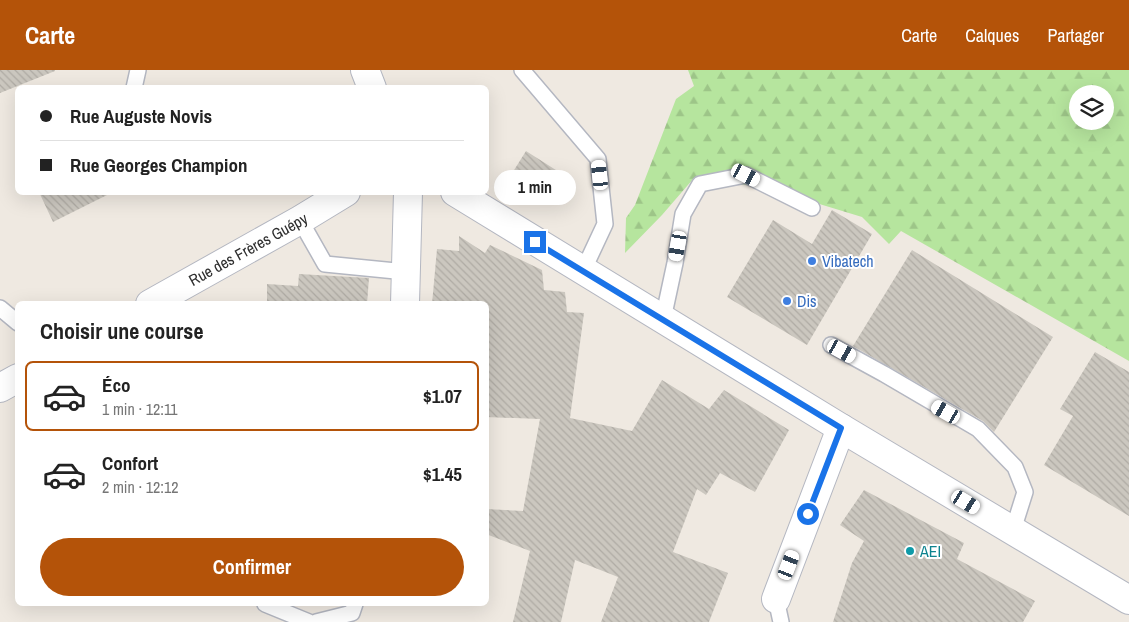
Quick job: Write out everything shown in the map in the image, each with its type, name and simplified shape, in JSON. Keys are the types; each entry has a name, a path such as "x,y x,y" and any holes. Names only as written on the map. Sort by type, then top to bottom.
{"street":[{"path":"365,70 371,85"},
{"name":"Rue des Frères Guépy","path":"155,301 341,195"},
{"path":"405,301 408,195"},
{"path":"460,195 841,428 1129,600"},
{"path":"0,388 15,380"},
{"path":"778,611 841,428"}],"lane":[{"path":"135,85 138,70"},
{"path":"522,70 598,159 605,224 583,271"},
{"path":"663,319 683,214 700,184 746,175 812,208"},
{"path":"300,220 325,264 406,272"},
{"path":"0,308 15,320"},
{"path":"831,345 978,429 1015,467 1025,492 1013,530"},
{"path":"270,606 309,622"},
{"path":"316,622 352,613 354,606"}],"green space":[{"path":"688,70 1129,70 1129,361 901,231 889,244 862,217 767,188 694,178 662,215 625,253 626,218 635,205 676,99 694,86"}],"building":[{"path":"0,70 55,70 20,85 15,85 15,87 0,93"},
{"path":"526,151 559,172 544,198 511,175"},
{"path":"40,195 107,195 53,222"},
{"path":"832,210 872,234 807,345 727,297 773,220 812,244"},
{"path":"459,236 485,253 490,245 542,270 544,290 565,292 567,312 584,313 570,418 632,431 662,380 709,409 724,390 789,430 755,492 720,473 706,495 697,489 673,552 728,573 709,622 601,622 618,577 575,560 561,622 513,622 530,551 489,535 489,509 523,511 540,419 489,417 489,301 432,301 437,249 459,251"},
{"path":"912,250 1053,337 994,432 983,421 853,346"},
{"path":"299,274 369,278 367,301 267,301 267,284 298,286"},
{"path":"1095,352 1129,372 1129,516 1044,465 1073,416 1060,409"},
{"name":"AEI","path":"864,490 964,543 957,559 1035,601 1023,622 833,622 852,563 864,541 840,525"}],"place":[{"name":"Vibatech","path":"812,261"},
{"name":"Dis","path":"787,301"},
{"name":"AEI","path":"910,551"}],"route":[{"path":"535,242 841,428 808,514"}]}
